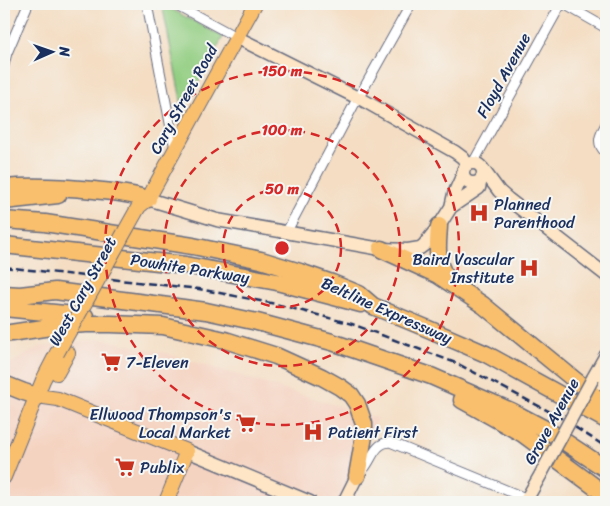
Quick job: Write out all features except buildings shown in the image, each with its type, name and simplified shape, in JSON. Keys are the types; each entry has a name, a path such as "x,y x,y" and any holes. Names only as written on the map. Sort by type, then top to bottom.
{"highway":[{"path":"4,188 44,186 95,190 128,194 145,205"},
{"path":"4,201 95,190"},
{"name":"Beltline Expressway","path":"4,220 45,223 225,252 260,260 332,283 359,294 373,306 486,354 606,420"},
{"path":"440,226 438,260 443,273 455,286"},
{"name":"Powhite Parkway","path":"4,245 185,265 277,282 373,306"},
{"path":"381,249 438,276 483,305 598,399 606,410"},
{"path":"4,286 206,311 257,322 332,342 431,376 511,411 546,430 606,469"},
{"path":"4,294 20,295 54,291"},
{"path":"4,308 122,320 141,325"},
{"path":"4,334 56,326 111,324 163,326 186,330 276,356 322,376 351,395 357,404 364,424 363,448 357,476"},
{"path":"431,376 464,401 523,434 606,495"},
{"path":"4,384 37,396"}],"main road":[{"name":"Cary Street Road","path":"145,205 255,4"},
{"name":"West Cary Street","path":"4,477 43,380 62,353 145,205"},
{"path":"37,396 58,400 187,452 166,502"}],"street":[{"path":"4,65 5,53 28,4"},
{"path":"147,4 175,149"},
{"path":"175,4 358,98 455,152 463,158 474,174 499,191 606,276"},
{"path":"286,233 411,4"},
{"path":"563,4 606,28"},
{"name":"Floyd Avenue","path":"145,205 286,233 381,249 408,250 420,248 428,242 440,226 474,174 563,4"},
{"path":"606,124 599,138 600,145 606,153"},
{"path":"474,174 499,191"},
{"name":"Floyd Avenue","path":"451,207 454,194 474,174"},
{"name":"Grove Avenue","path":"531,501 600,378 606,355"},
{"path":"344,502 357,476 365,468 378,446 390,442 531,501"},
{"path":"187,452 310,502"}],"shaded area":[{"path":"101,339 166,353 377,418 341,502 4,502 4,367 39,347"}],"green space":[{"path":"162,4 223,37 183,111"}],"railway":[{"path":"4,267 199,289 276,304 352,324 456,363 556,415 606,447"}],"place":[{"name":"Planned Parenthood","path":"479,213"},
{"name":"Baird Vascular Institute","path":"529,268"},
{"name":"7-Eleven","path":"111,362"},
{"name":"Ellwood Thompson's Local Market","path":"246,423"},
{"name":"Patient First","path":"313,432"},
{"name":"Publix","path":"125,467"}]}
